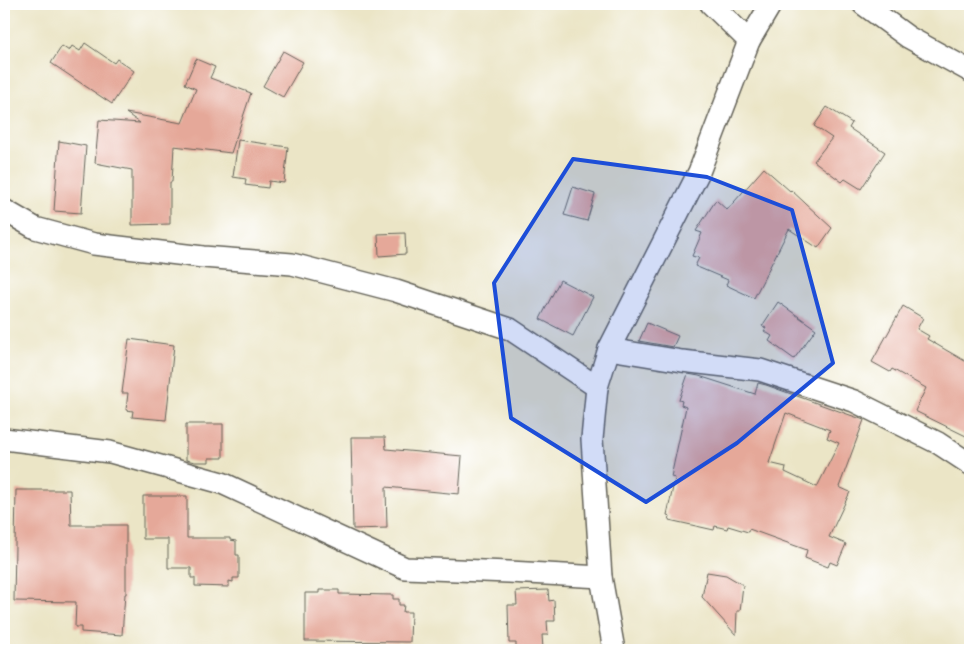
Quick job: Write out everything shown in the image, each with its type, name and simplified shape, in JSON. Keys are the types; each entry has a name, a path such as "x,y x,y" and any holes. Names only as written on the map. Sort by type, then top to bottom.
{"street":[{"path":"711,4 749,41"},
{"path":"614,650 601,577 592,439 597,387 609,349 699,172 749,41 771,4"},
{"path":"863,4 908,37 970,72"},
{"path":"4,210 35,228 94,244 203,258 292,264 396,291 510,329 597,387"},
{"path":"609,349 682,361 760,370 854,401 938,443 970,464"},
{"path":"4,439 110,452 222,484 406,568 601,577"}],"highlighted area":[{"path":"573,159 707,177 792,210 833,363 737,443 646,502 511,418 494,283"}],"building":[{"path":"85,43 114,63 117,59 134,71 112,104 51,63 62,46 69,51 72,46 80,51"},
{"path":"283,51 303,62 283,97 263,86"},
{"path":"196,59 215,67 210,78 251,93 231,153 174,146 172,182 170,182 170,224 132,225 132,170 95,163 99,120 140,123 126,113 182,123 196,89 185,84"},
{"path":"827,107 852,123 849,128 885,152 861,189 845,179 842,182 814,161 832,138 814,126"},
{"path":"238,140 288,147 284,183 269,181 268,188 245,185 246,179 233,177"},
{"path":"59,141 86,146 81,213 54,211"},
{"path":"764,168 832,228 818,248 789,229 754,298 726,285 728,280 695,266 699,258 692,256 702,233 696,231 716,200 727,210"},
{"path":"573,187 595,194 587,221 564,215"},
{"path":"405,233 406,254 379,256 378,234"},
{"path":"560,280 593,297 573,336 540,319"},
{"path":"778,302 816,329 794,359 769,341 772,336 764,331 766,328 762,326"},
{"path":"903,306 923,318 917,329 929,336 927,339 970,364 970,438 915,411 926,388 892,369 890,372 872,362"},
{"path":"647,323 678,336 673,347 639,341"},
{"path":"129,339 174,345 166,420 132,417 133,411 126,410 128,393 122,393"},
{"path":"688,374 755,394 758,383 766,385 864,420 839,487 850,492 829,537 846,544 837,565 830,562 828,567 805,558 807,550 749,529 748,532 728,526 727,529 715,526 714,530 669,520 670,516 667,515 675,478 671,477 686,407 681,405 682,401 679,400","holes":["786,413 830,430 827,438 839,443 817,487 785,472 786,467 769,463"]},
{"path":"186,424 223,424 223,458 209,458 209,462 186,460"},
{"path":"351,437 385,437 386,449 462,456 459,494 386,487 387,528 353,529"},
{"path":"16,490 70,490 71,525 126,525 126,594 122,635 81,632 81,627 75,627 76,602 14,601"},
{"path":"143,496 187,496 187,538 230,538 230,540 236,541 236,555 239,555 239,578 233,578 233,582 229,581 229,587 195,586 195,578 191,578 191,568 168,568 168,539 143,539"},
{"path":"707,572 726,575 743,585 740,611 737,611 736,635 702,597"},
{"path":"319,590 339,590 339,594 393,595 393,599 399,599 399,605 404,605 403,612 411,612 410,642 305,641 305,593 319,593"},
{"path":"548,590 549,601 554,600 555,621 547,621 548,635 542,635 543,649 516,650 516,643 509,643 508,605 517,605 516,591"}]}
